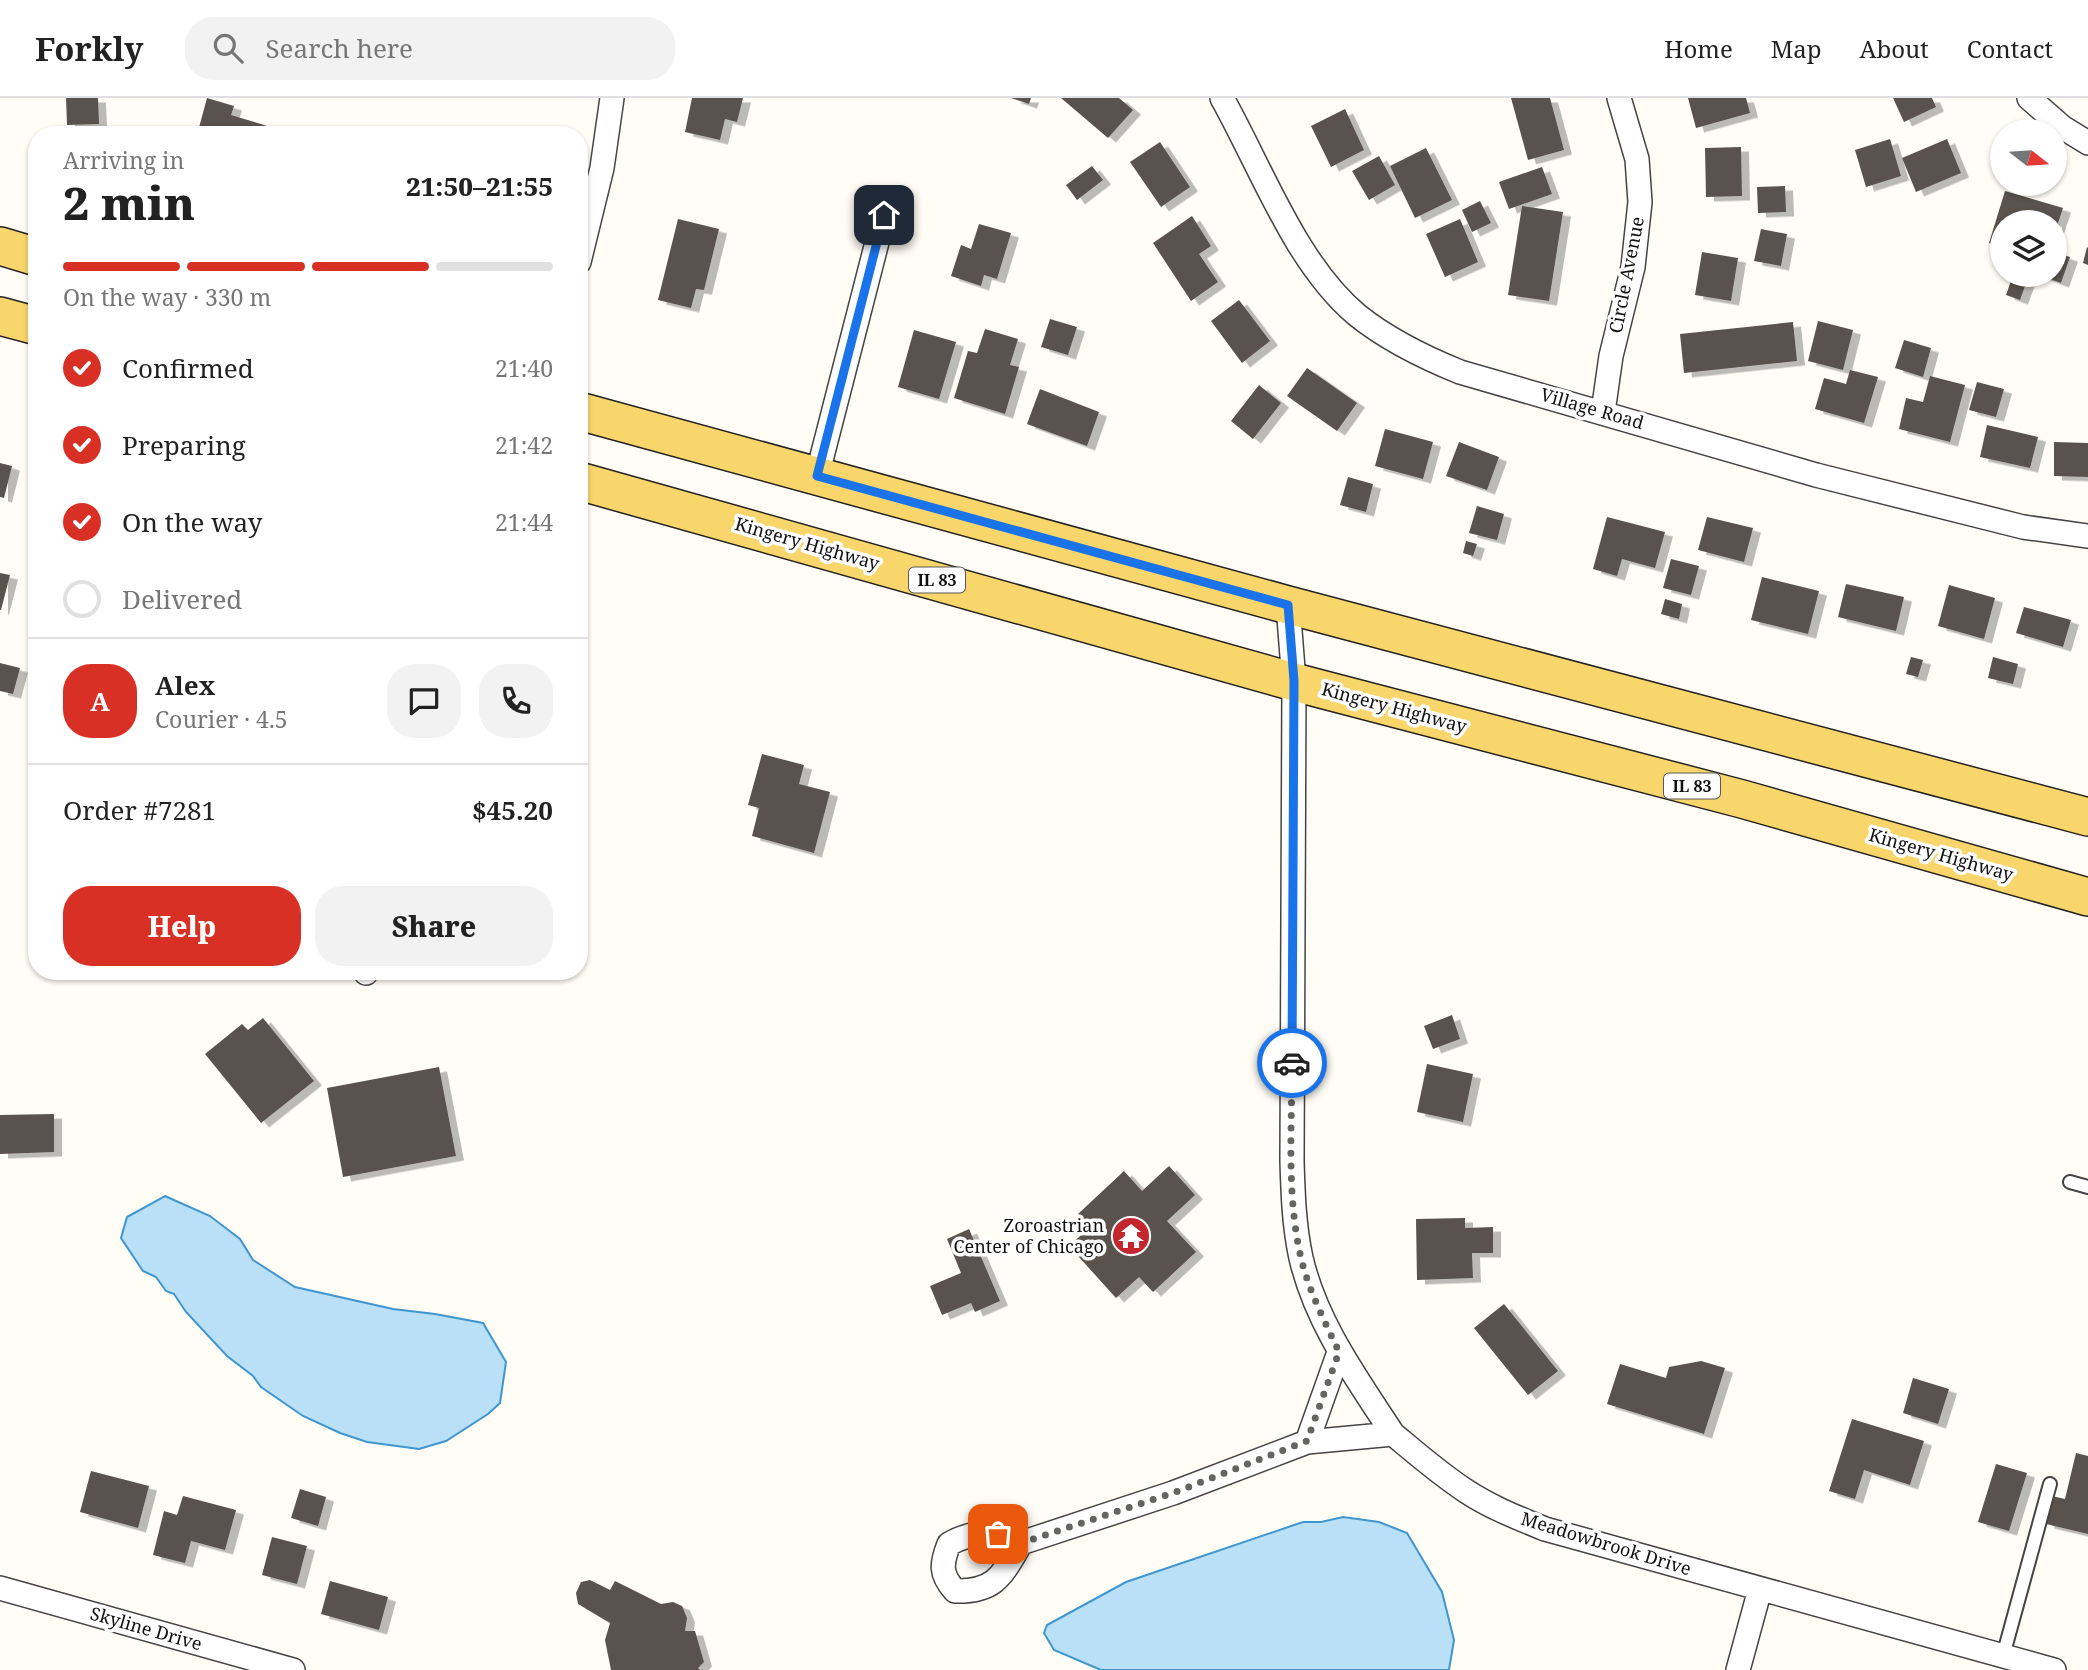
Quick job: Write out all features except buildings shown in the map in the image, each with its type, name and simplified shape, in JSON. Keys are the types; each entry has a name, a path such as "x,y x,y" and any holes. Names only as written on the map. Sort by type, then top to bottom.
{"main road":[{"path":"0,246 28,254"},
{"path":"0,316 28,324"},
{"path":"588,413 1288,605 2088,817"},
{"name":"Kingery Highway","path":"588,484 1294,681 1742,799 2088,897"}],"street":[{"path":"588,225 602,168 612,98"},
{"name":"Village Road","path":"1222,98 1296,240 1332,289 1355,313 1412,350 1460,372 1829,478 2023,527 2088,536"},
{"name":"Circle Avenue","path":"1603,412 1611,356 1633,267 1640,202 1637,159 1619,98"},
{"path":"2029,98 2062,127 2088,143"},
{"path":"817,476 884,215"},
{"path":"1021,1543 1173,1493 1307,1441 1393,1434 1339,1352 1311,1290 1295,1226 1294,681 1288,605"},
{"path":"1307,1441 1339,1352"},
{"name":"Meadowbrook Drive","path":"1393,1434 1468,1493 1505,1513 1545,1529 2054,1670"},
{"name":"Skyline Drive","path":"0,1588 293,1670"},
{"path":"1738,1670 1760,1589"}],"lane":[{"path":"2070,1182 2088,1187"},
{"path":"2003,1656 2050,1484"}],"water":[{"path":"165,1196 210,1216 240,1239 253,1260 295,1287 393,1309 483,1323 506,1362 500,1403 446,1441 419,1449 367,1442 303,1416 261,1387 253,1376 227,1356 186,1312 174,1294 166,1291 156,1277 143,1271 121,1238 127,1217"},
{"path":"1343,1517 1379,1522 1407,1533 1442,1592 1454,1640 1449,1670 1101,1670 1054,1650 1044,1633 1047,1625 1126,1582 1303,1522 1321,1522"}],"way so far":[{"path":"998,1534 1021,1543 1173,1493 1307,1441 1339,1352 1311,1290 1295,1226 1292,1063"}],"place":[{"name":"Zoroastrian Center of Chicago","path":"1131,1236"}],"route":[{"path":"884,215 817,476 1288,605 1294,681 1292,1063"}]}
